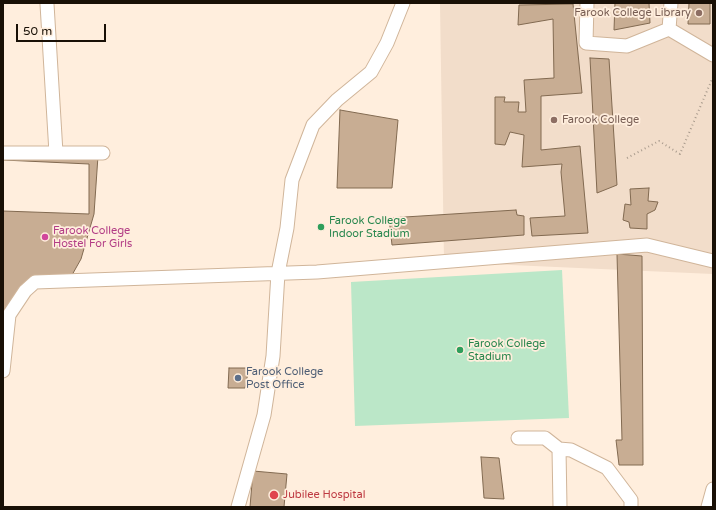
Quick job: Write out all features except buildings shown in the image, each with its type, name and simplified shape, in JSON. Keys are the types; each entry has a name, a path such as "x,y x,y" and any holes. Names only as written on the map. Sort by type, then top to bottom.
{"street":[{"path":"45,3 56,153"},
{"path":"238,507 264,415 273,356 278,273 287,228 292,180 313,125 337,100 371,72 387,43 403,3"},
{"path":"587,3 586,43 627,46 669,29"},
{"path":"669,29 671,3"},
{"path":"669,29 713,55"},
{"path":"3,152 104,153"},
{"path":"3,371 9,315 25,291 35,282 325,271 647,245 713,261"},
{"path":"518,438 545,438 559,449 571,450 607,468 631,500 631,507"},
{"path":"559,449 560,507"},
{"path":"708,507 713,489"}],"path":[{"path":"627,158 659,141 680,154 713,77"}],"shaded area":[{"path":"440,3 713,3 713,274 444,262"}],"green space":[{"name":"Farook College Stadium","path":"562,270 569,418 355,426 351,282"}],"place":[{"name":"Farook College Library","path":"699,13"},
{"name":"Farook College","path":"554,120"},
{"name":"Farook College Indoor Stadium","path":"321,227"},
{"name":"Farook College Hostel For Girls","path":"45,237"},
{"name":"Farook College Stadium","path":"460,350"},
{"name":"Farook College Post Office","path":"238,378"},
{"name":"Jubilee Hospital","path":"274,495"}]}
